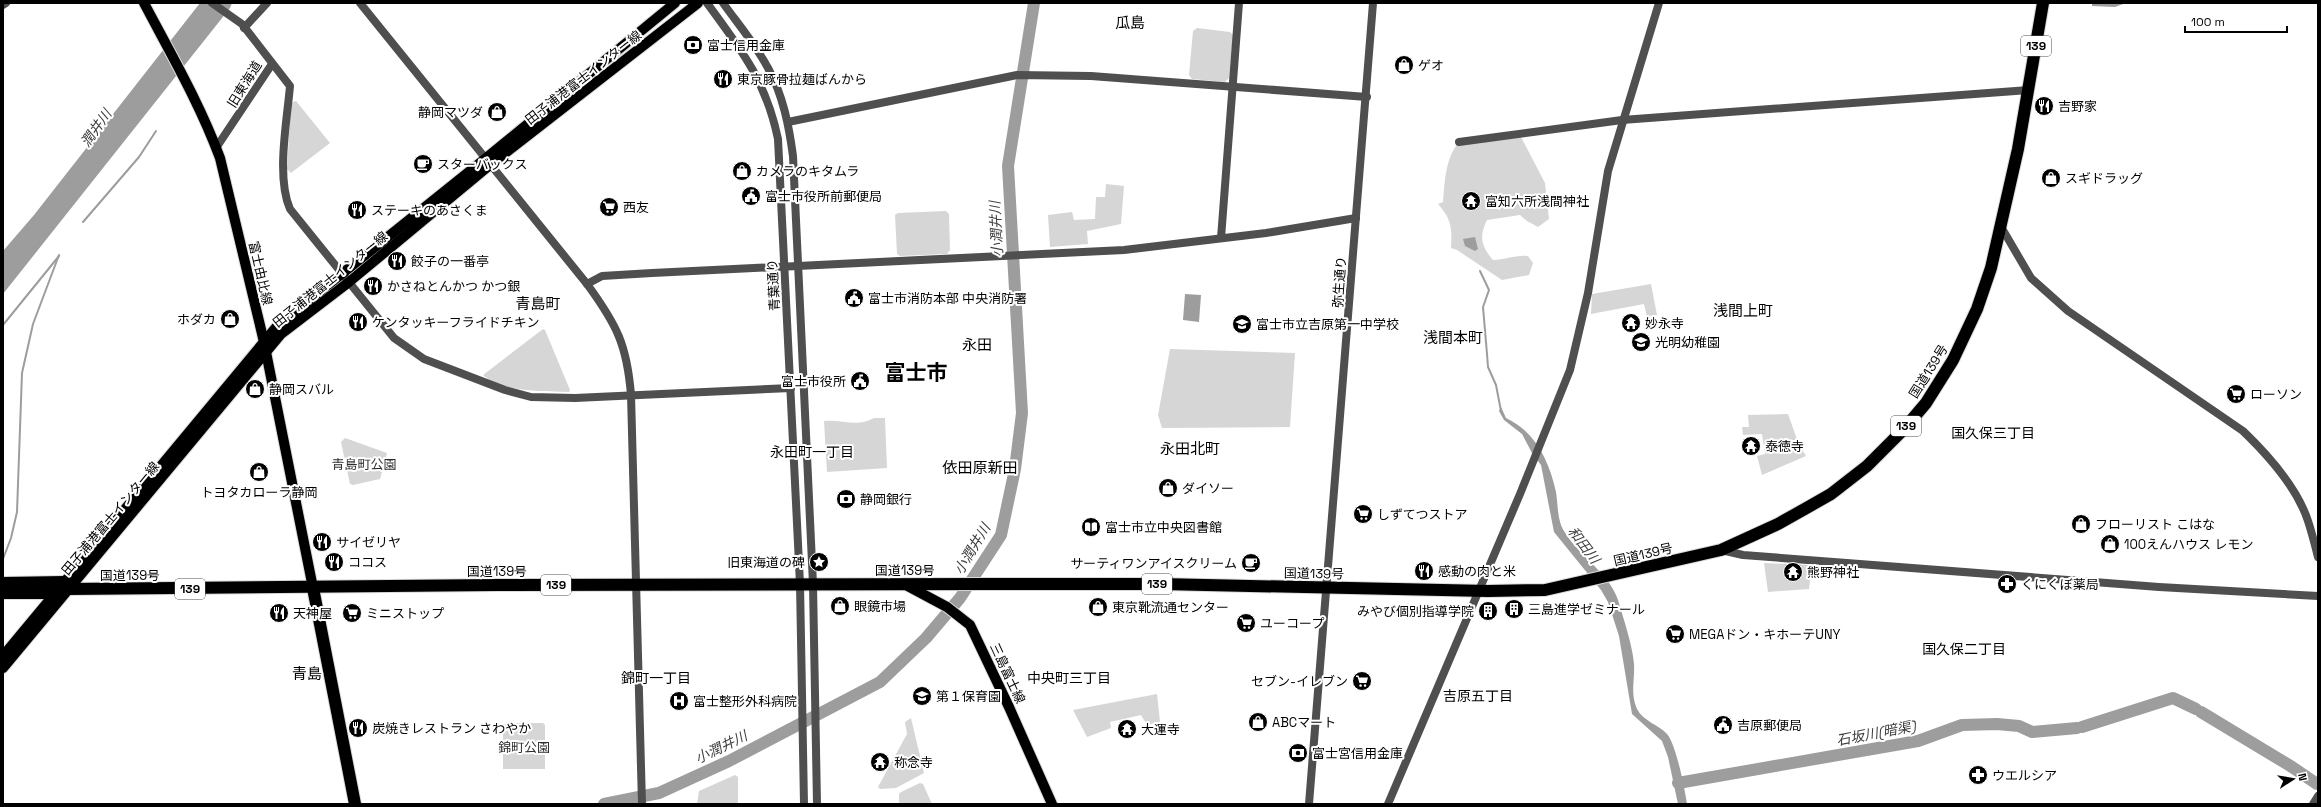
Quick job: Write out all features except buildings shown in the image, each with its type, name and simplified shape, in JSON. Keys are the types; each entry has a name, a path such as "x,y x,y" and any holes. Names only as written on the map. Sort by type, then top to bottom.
{"highway":[{"name":"国道139号","path":"2029,90 2043,3"},
{"name":"国道139号","path":"3,583 66,586 313,588 986,584 1327,587 1478,591 1545,590 1721,550 1778,524 1831,494 1867,466 1904,429 1926,402 1957,352 1977,309 1991,268 2029,90 2051,3"},
{"name":"国道139号","path":"3,593 55,593 66,586"},
{"path":"313,588 355,804"}],"main road":[{"name":"富士由比線","path":"144,3 185,81 216,148 264,342 313,588"},
{"name":"田子浦港富士インター線","path":"66,586 280,334 488,162 675,3"},
{"name":"田子浦港富士インター線","path":"488,162 566,108 698,3"},
{"name":"田子浦港富士インター線","path":"3,668 66,586 278,325 346,278"},
{"name":"三島富士線","path":"904,584 947,606 973,631 1052,804"},
{"path":"3,656 55,593"}],"street":[{"name":"旧東海道","path":"212,3 243,26 272,64 216,148"},
{"path":"243,26 267,3"},
{"path":"360,3 587,284 610,315 622,340 628,364 631,395 642,804"},
{"name":"青葉通り","path":"707,3 755,70 774,116 780,158 800,584 804,804"},
{"name":"青葉通り","path":"722,3 769,69 781,98 788,122 793,156 813,584 817,804"},
{"path":"1221,238 1239,3"},
{"name":"弥生通り","path":"1309,804 1374,3"},
{"path":"1388,804 1535,459 1575,352 1588,293 1602,200 1622,120 1659,3"},
{"path":"272,64 290,86 283,175 286,200 290,208 394,338 424,359 505,390 532,397 553,398 791,388"},
{"path":"788,122 1016,75 1091,76 1367,98"},
{"path":"1459,142 1622,120 2029,90"},
{"path":"587,284 602,276 1124,250 1266,233 1356,218"},
{"path":"2000,225 2031,278 2045,292 2068,311 2243,431 2266,454 2280,470 2308,520 2318,557"},
{"path":"1721,550 1743,555 2254,593 2318,596"},
{"path":"2314,804 2318,796"}],"green space":[{"path":"1197,28 1230,32 1233,35 1229,78 1225,82 1192,79 1189,75 1193,31"},
{"path":"296,101 330,143 291,173 287,169 291,103"},
{"path":"1521,137 1545,183 1549,219 1538,227 1520,215 1487,220 1484,226 1482,241 1493,260 1528,256 1533,263 1529,275 1502,280 1457,250 1451,248 1449,220 1438,204 1443,202 1448,163 1459,142"},
{"path":"1106,184 1124,186 1121,224 1087,231 1088,244 1050,247 1048,215 1072,212 1074,220 1095,219 1096,197 1105,197"},
{"path":"946,211 949,214 950,250 947,254 900,256 897,254 895,215 898,213"},
{"path":"1651,284 1657,315 1647,317 1644,304 1591,314 1592,294"},
{"path":"543,329 545,330 570,390 569,392 536,391 512,388 491,381 483,375"},
{"path":"1170,349 1295,353 1290,427 1162,428 1158,415"},
{"path":"1788,414 1799,445 1806,456 1762,475 1757,456 1765,454 1762,434 1743,435 1742,427 1749,427 1748,415"},
{"path":"874,418 885,418 887,468 827,472 824,421 855,423 868,421"},
{"name":"青島町公園","path":"345,438 387,453 380,479 353,485 350,484 341,442"},
{"path":"1764,563 1812,565 1809,589 1768,592"},
{"path":"1157,694 1160,722 1147,725 1141,715 1110,722 1111,728 1087,737 1073,710"},
{"path":"911,718 924,773 896,788 880,789 878,787 907,734 905,722"},
{"name":"錦町公園","path":"506,723 543,723 545,725 545,769 503,769 503,725"},
{"path":"735,775 738,777 738,804 697,804 699,791"},
{"path":"920,783 923,784 932,804 899,804 899,794 901,792"}],"shaded area":[{"path":"200,3 232,3 230,8 3,294 3,251 34,215"},
{"path":"2092,3 2126,3 2115,7 2092,6"},
{"path":"1475,237 1478,249 1475,251 1465,246 1463,239"},
{"path":"1185,294 1201,295 1199,322 1183,320"},
{"path":"1501,407 1506,418 1525,431 1540,449 1553,480 1559,517 1564,531 1569,539 1601,573 1614,590 1632,649 1634,664 1633,692 1637,709 1643,717 1664,731 1670,739 1680,768 1687,804 1678,804 1668,757 1662,741 1632,714 1619,636 1608,602 1601,590 1554,532 1541,465 1532,453 1522,434 1504,420 1499,411"}],"waterway":[{"name":"小潤井川","path":"604,804 659,793 729,761 880,682 926,638 960,598 1001,535 1015,469 1022,413 1008,166 1034,3"},
{"path":"83,222 139,157 156,131"},
{"path":"3,559 11,538 17,512 22,373 33,324 59,255"},
{"path":"3,325 59,256"},
{"name":"和田川","path":"1480,271 1489,290 1483,307 1488,367 1496,385 1501,411"},
{"name":"石坂川(暗渠)","path":"2082,727 2173,698 2196,709"},
{"name":"石坂川(暗渠)","path":"2201,712 2292,767 2317,784"},
{"name":"石坂川(暗渠)","path":"1678,783 1918,741 1962,725 1997,724 2019,726 2032,732 2077,728"}],"place":[{"name":"富士信用金庫","path":"693,45"},
{"name":"ゲオ","path":"1404,65"},
{"name":"東京豚骨拉麺ばんから","path":"723,79"},
{"name":"吉野家","path":"2044,106"},
{"name":"静岡マツダ","path":"497,112"},
{"name":"スターバックス","path":"423,164"},
{"name":"カメラのキタムラ","path":"742,171"},
{"name":"スギドラッグ","path":"2051,178"},
{"name":"富士市役所前郵便局","path":"751,196"},
{"name":"富知六所浅間神社","path":"1471,201"},
{"name":"西友","path":"609,207"},
{"name":"ステーキのあさくま","path":"357,210"},
{"name":"餃子の一番亭","path":"397,261"},
{"name":"かさねとんかつ かつ銀","path":"373,286"},
{"name":"富士市消防本部 中央消防署","path":"854,298"},
{"name":"ホダカ","path":"230,319"},
{"name":"ケンタッキーフライドチキン","path":"358,322"},
{"name":"妙永寺","path":"1631,323"},
{"name":"富士市立吉原第一中学校","path":"1242,324"},
{"name":"光明幼稚園","path":"1641,342"},
{"name":"富士市役所","path":"860,381"},
{"name":"静岡スバル","path":"255,389"},
{"name":"ローソン","path":"2236,394"},
{"name":"泰徳寺","path":"1751,446"},
{"name":"トヨタカローラ静岡","path":"259,472"},
{"name":"ダイソー","path":"1168,488"},
{"name":"静岡銀行","path":"846,499"},
{"name":"しずてつストア","path":"1363,514"},
{"name":"フローリスト こはな","path":"2081,524"},
{"name":"富士市立中央図書館","path":"1091,527"},
{"name":"サイゼリヤ","path":"322,542"},
{"name":"100えんハウス レモン","path":"2110,544"},
{"name":"ココス","path":"334,562"},
{"name":"旧東海道の碑","path":"819,562"},
{"name":"サーティワンアイスクリーム","path":"1251,563"},
{"name":"感動の肉と米","path":"1424,571"},
{"name":"熊野神社","path":"1793,572"},
{"name":"くにくぼ薬局","path":"2007,584"},
{"name":"眼鏡市場","path":"840,606"},
{"name":"東京靴流通センター","path":"1098,607"},
{"name":"三島進学ゼミナール","path":"1514,609"},
{"name":"みやび個別指導学院","path":"1488,611"},
{"name":"天神屋","path":"279,613"},
{"name":"ミニストップ","path":"352,613"},
{"name":"ユーコープ","path":"1246,623"},
{"name":"MEGAドン・キホーテUNY","path":"1675,634"},
{"name":"セブン-イレブン","path":"1362,681"},
{"name":"第１保育園","path":"922,696"},
{"name":"富士整形外科病院","path":"679,701"},
{"name":"ABCマート","path":"1258,722"},
{"name":"吉原郵便局","path":"1723,725"},
{"name":"炭焼きレストラン さわやか","path":"358,728"},
{"name":"大運寺","path":"1127,729"},
{"name":"富士宮信用金庫","path":"1298,753"},
{"name":"称念寺","path":"880,762"},
{"name":"ウエルシア","path":"1978,775"}],"district":[{"name":"瓜島","path":"1130,23"},
{"name":"青島町","path":"538,304"},
{"name":"浅間上町","path":"1743,311"},
{"name":"浅間本町","path":"1453,338"},
{"name":"永田","path":"977,345"},
{"name":"富士市","path":"916,373"},
{"name":"国久保三丁目","path":"1993,433"},
{"name":"永田北町","path":"1190,449"},
{"name":"永田町一丁目","path":"812,452"},
{"name":"依田原新田","path":"980,468"},
{"name":"国久保二丁目","path":"1964,649"},
{"name":"青島","path":"307,674"},
{"name":"錦町一丁目","path":"656,678"},
{"name":"中央町三丁目","path":"1069,678"},
{"name":"吉原五丁目","path":"1478,696"}],"water label":[{"name":"潤井川","path":"96,128"}]}
